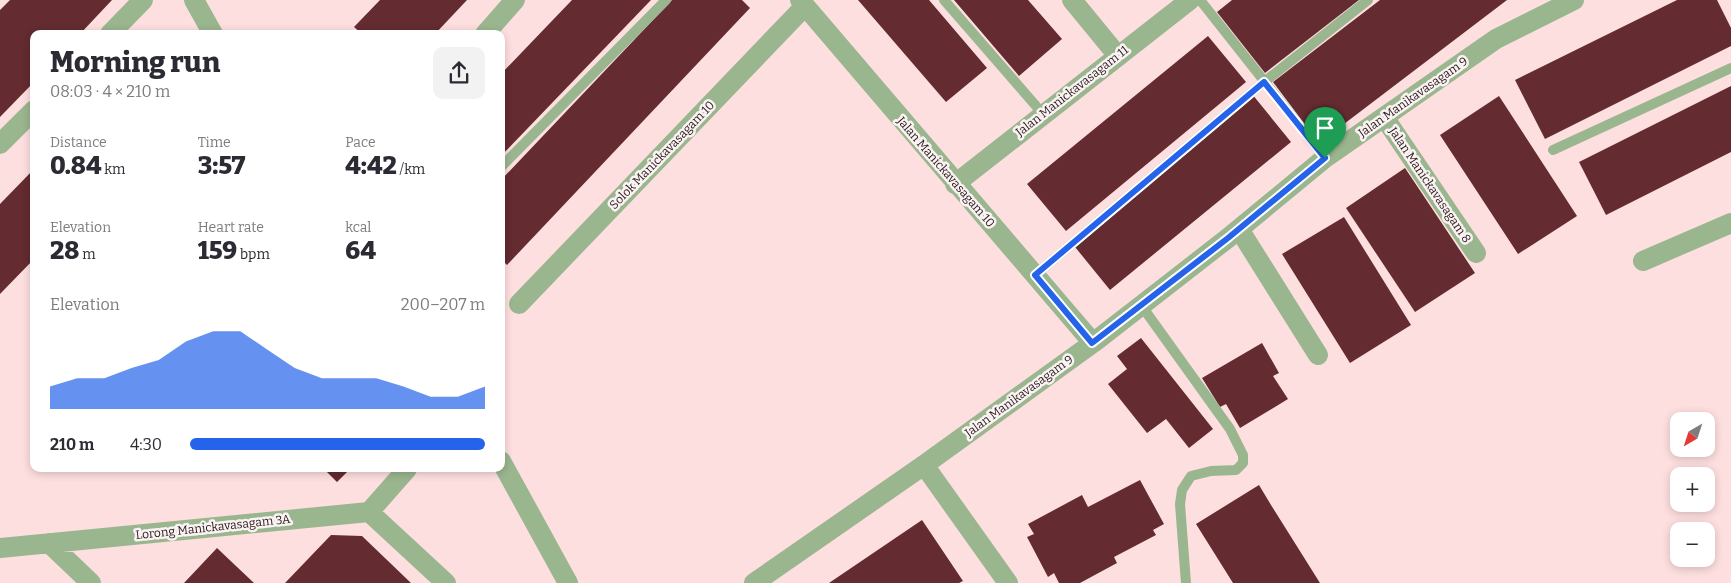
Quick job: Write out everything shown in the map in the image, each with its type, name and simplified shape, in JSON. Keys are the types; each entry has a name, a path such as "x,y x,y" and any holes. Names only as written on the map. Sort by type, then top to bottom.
{"street":[{"path":"114,30 143,0"},
{"path":"194,0 211,30"},
{"path":"490,30 516,0"},
{"path":"1072,0 1118,56"},
{"name":"Jalan Manickavasagam 11","path":"955,184 1190,0"},
{"name":"Jalan Manikavasagam 9","path":"754,583 924,465 1092,343 1239,229 1325,158 1384,116 1496,39 1574,0"},
{"name":"Jalan Manickavasagam 10","path":"802,3 1092,343"},
{"name":"Solok Manickavasagam 10","path":"519,304 802,3"},
{"path":"0,144 30,114"},
{"name":"Jalan Manickavasagam 8","path":"1384,116 1476,253"},
{"path":"1643,261 1731,222"},
{"path":"1239,229 1318,355"},
{"path":"924,465 1008,583"},
{"path":"505,468 568,583"},
{"path":"404,472 368,512 446,583"},
{"name":"Lorong Manickavasagam 3A","path":"0,548 368,512"},
{"path":"49,543 91,583"}],"lane":[{"path":"505,163 666,0"},
{"path":"944,0 1043,114"},
{"path":"1200,0 1325,158"},
{"path":"1035,275 1264,82 1368,0"},
{"path":"1553,150 1731,68"},
{"path":"1140,305 1230,429 1243,455 1243,463 1236,470 1211,471 1191,476 1182,490 1180,504 1186,583"}],"building":[{"path":"10,0 112,0 84,30 30,30 30,86 0,117 0,10"},
{"path":"380,0 467,0 439,30 357,30 354,27"},
{"path":"572,0 651,0 505,152 505,70"},
{"path":"672,0 742,0 750,8 507,265 505,263 505,176"},
{"path":"858,0 929,0 987,68 946,102"},
{"path":"954,0 1028,0 1062,39 1019,76"},
{"path":"1232,0 1359,0 1265,73 1217,12"},
{"path":"1380,0 1507,0 1319,143 1273,82"},
{"path":"1677,0 1717,0 1731,28 1731,46 1545,139 1515,80"},
{"path":"1208,36 1246,82 1066,231 1027,184"},
{"path":"1731,86 1731,152 1606,215 1579,162"},
{"path":"1252,94 1291,142 1110,290 1071,242"},
{"path":"1499,96 1577,216 1518,254 1440,135"},
{"path":"1405,168 1475,273 1415,312 1346,208"},
{"path":"30,173 30,263 0,294 0,204"},
{"path":"1344,217 1411,325 1350,363 1282,254"},
{"path":"1141,338 1213,429 1189,448 1166,419 1147,433 1108,384 1127,369 1117,356"},
{"path":"1262,343 1279,373 1273,376 1288,399 1240,428 1226,404 1220,407 1202,378"},
{"path":"327,472 347,472 337,482"},
{"path":"1140,480 1164,524 1153,530 1156,535 1114,557 1117,563 1080,583 1059,583 1054,573 1048,577 1027,537 1034,534 1028,524 1082,495 1088,507"},
{"path":"1259,485 1320,583 1233,583 1196,524"},
{"path":"922,520 963,581 959,583 829,583"},
{"path":"331,535 362,536 411,583 285,583"},
{"path":"217,548 236,566 254,583 184,583"}],"route":[{"path":"1264,82 1325,158 1228,238 1092,343 1035,275 1264,82"}]}
